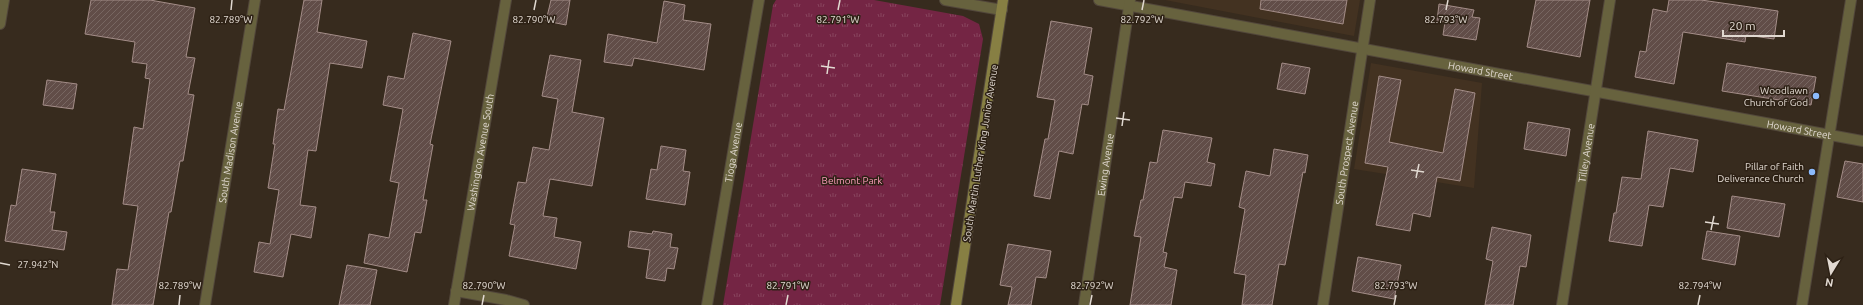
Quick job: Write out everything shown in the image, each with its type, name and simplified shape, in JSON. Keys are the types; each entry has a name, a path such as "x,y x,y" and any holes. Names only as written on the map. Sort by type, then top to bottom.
{"street":[{"path":"0,24 4,0"},
{"name":"South Madison Avenue","path":"205,305 255,0"},
{"name":"Washington Avenue South","path":"454,305 506,0"},
{"name":"Tioga Avenue","path":"707,305 759,0"},
{"path":"945,0 1002,5"},
{"name":"Howard Street","path":"1099,0 1129,3 1362,49 1863,140"},
{"name":"South Prospect Avenue","path":"1323,305 1370,0"},
{"name":"Tilley Avenue","path":"1562,305 1610,0"},
{"path":"1802,305 1828,134 1851,0"},
{"name":"Ewing Avenue","path":"1084,305 1129,3"},
{"name":"South Martin Luther King Junior Avenue","path":"956,305 1002,5"},
{"path":"456,291 506,300 524,305"}],"shaded area":[{"path":"1165,0 1360,0 1354,36"},
{"path":"1371,63 1482,83 1474,188 1354,169"}],"green space":[{"name":"Belmont Park","path":"776,0 874,0 963,16 979,24 983,39 940,305 723,305 773,5"}],"building":[{"path":"91,0 150,0 195,8 186,57 195,58 188,94 194,95 183,161 180,161 171,212 169,212 153,305 112,305 117,269 128,270 138,206 123,204 134,127 143,129 150,79 145,78 147,64 132,62 135,42 85,34"},
{"path":"304,0 322,0 317,32 367,41 362,68 330,63 316,151 308,150 300,205 316,207 311,238 291,234 283,277 254,272 259,242 270,244 279,190 268,188 275,144 273,144 278,109 284,110"},
{"path":"551,0 570,0 566,25 546,21"},
{"path":"1261,0 1347,0 1343,24 1260,9"},
{"path":"1536,0 1590,0 1580,57 1527,47"},
{"path":"1669,0 1701,0 1778,11 1774,39 1746,35 1745,42 1683,32 1674,84 1635,77 1640,51 1646,52 1653,9 1667,12"},
{"path":"664,1 685,5 683,20 711,24 704,70 634,58 632,66 604,62 608,34 657,43"},
{"path":"1439,4 1474,10 1472,17 1480,18 1476,40 1443,35 1445,22 1437,21"},
{"path":"1051,21 1092,28 1084,74 1093,76 1088,105 1082,104 1073,154 1059,151 1050,199 1034,196 1045,139 1048,139 1055,100 1037,97"},
{"path":"413,33 451,41 430,144 433,145 423,200 427,200 421,233 415,232 407,272 364,263 369,234 389,238 399,183 390,181 403,109 383,105 388,76 404,79"},
{"path":"550,55 581,60 572,112 604,118 592,186 550,179 543,216 557,218 554,237 581,242 576,269 509,256 515,225 510,224 518,182 526,183 533,147 549,150 558,99 542,96"},
{"path":"1282,63 1310,68 1305,94 1277,89"},
{"path":"1727,63 1816,77 1811,105 1722,91"},
{"path":"1379,76 1401,80 1389,142 1443,153 1455,89 1475,93 1460,181 1437,177 1430,217 1413,213 1410,231 1376,225 1388,167 1365,163"},
{"path":"47,80 77,84 73,109 43,105"},
{"path":"1528,122 1570,129 1566,156 1524,149"},
{"path":"1163,130 1212,138 1207,162 1215,164 1211,186 1185,182 1182,198 1174,197 1163,252 1167,253 1164,267 1177,270 1171,305 1130,305 1141,237 1134,236 1150,162 1157,163"},
{"path":"1648,131 1698,140 1693,172 1670,168 1663,207 1649,205 1642,246 1609,241 1614,213 1616,213 1622,177 1641,179"},
{"path":"661,146 686,150 683,171 690,172 685,205 646,199 651,169 657,170"},
{"path":"1274,149 1308,155 1305,173 1303,172 1285,265 1279,264 1272,305 1242,305 1246,275 1234,273 1245,209 1239,207 1246,171 1270,176"},
{"path":"1845,161 1863,164 1863,202 1837,197"},
{"path":"22,169 56,174 50,212 55,212 52,230 67,232 64,250 5,241 11,205 16,206"},
{"path":"1732,196 1785,204 1779,237 1727,228"},
{"path":"1492,227 1531,235 1526,267 1520,266 1513,305 1485,305 1493,261 1486,259"},
{"path":"630,231 652,234 653,231 672,234 670,247 678,248 674,269 667,268 665,281 646,278 650,250 628,247"},
{"path":"1707,231 1740,236 1735,265 1702,259"},
{"path":"1008,244 1051,251 1046,278 1036,277 1031,305 1008,305 1012,287 1000,285"},
{"path":"1358,257 1401,265 1394,299 1352,291"},
{"path":"347,265 377,270 370,305 339,305"}],"place":[{"name":"Woodlawn Church of God","path":"1816,96"},
{"name":"Pillar of Faith Deliverance Church","path":"1812,172"}]}
